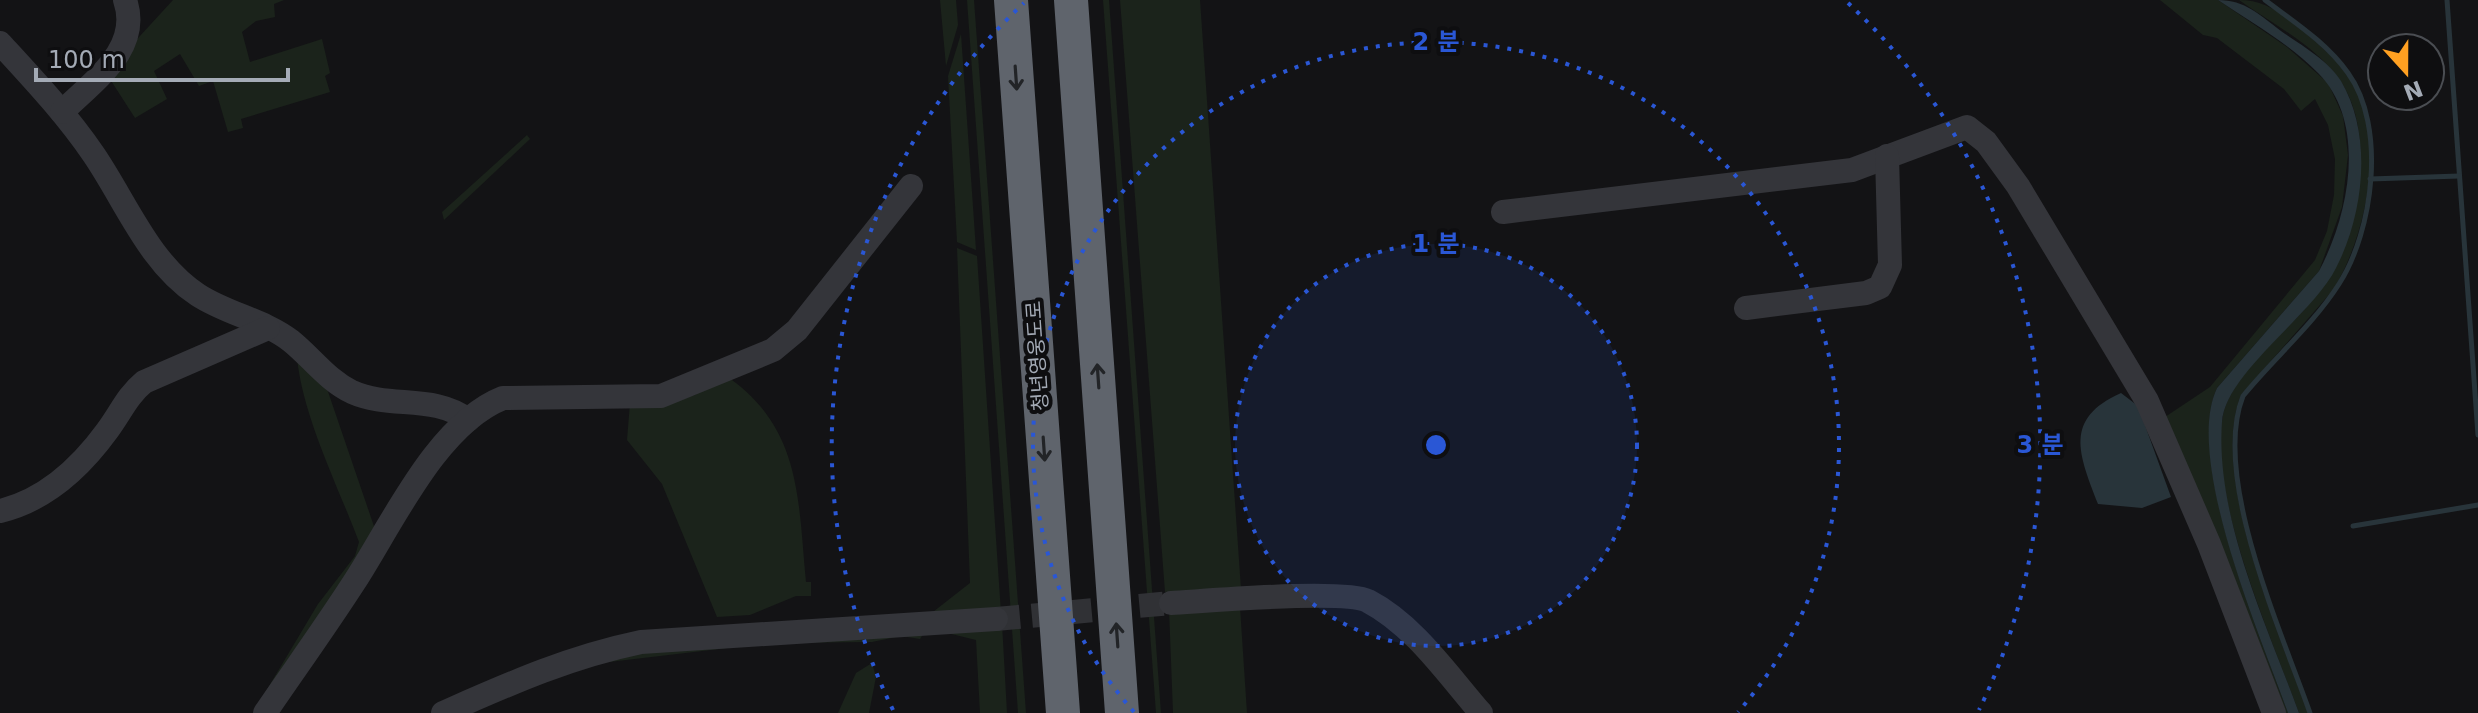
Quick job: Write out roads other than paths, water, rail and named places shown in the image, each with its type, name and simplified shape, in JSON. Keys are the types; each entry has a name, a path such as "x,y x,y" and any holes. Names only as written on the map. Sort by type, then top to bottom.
{"highway":[{"name":"청년영웅도로","path":"1011,0 1063,713"},
{"path":"1071,0 1122,713"}],"street":[{"path":"62,112 111,63 125,44 132,20 125,0"},
{"path":"0,43 62,112 175,277 199,296 291,341 323,373 351,391 374,399 451,407 468,420"},
{"path":"1503,212 1852,170 1967,127 1986,142 2018,186 2147,401 2204,531 2274,713"},
{"path":"1746,308 1866,293 1880,287 1890,265 1887,156"},
{"path":"265,713 354,583 429,462 468,420 503,398 661,396 773,350 797,330 911,186"},
{"path":"0,511 35,500 54,487 98,442 129,394 144,382 268,328"},
{"path":"1171,603 1322,597 1365,599 1402,623 1481,713"},
{"path":"443,713 539,669 590,652 641,642 996,619"}],"waterway":[{"path":"2265,0 2320,43 2348,73 2360,95 2368,121 2371,150 2367,208 2351,262 2317,314 2243,396 2236,430 2236,468 2254,555 2310,713"},
{"path":"2447,0 2478,435"},
{"path":"2370,179 2459,176"},
{"path":"2353,526 2478,505"}],"tunnel":[{"path":"996,619 1171,603"}]}
